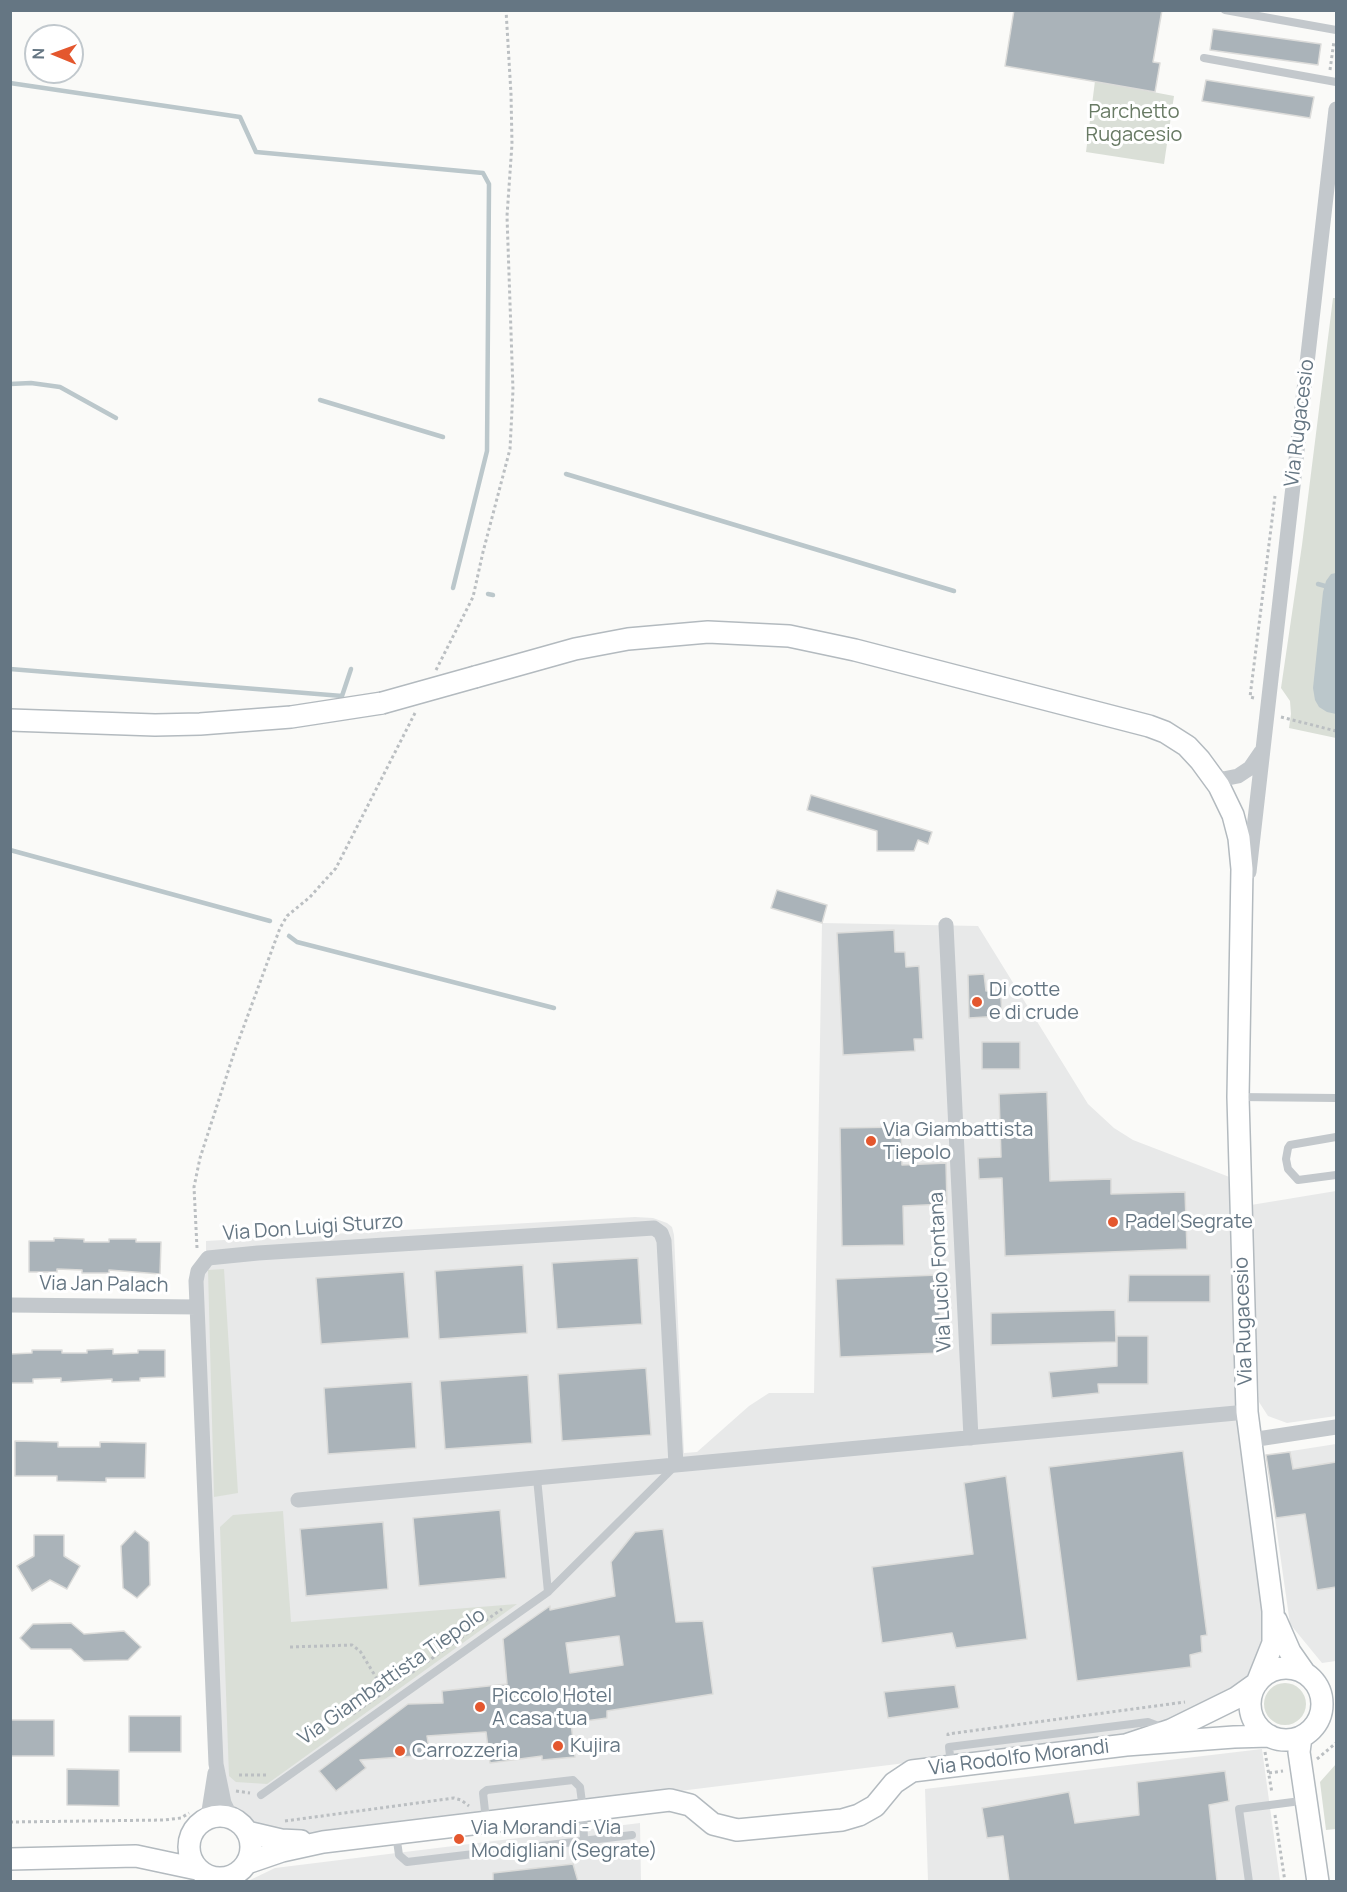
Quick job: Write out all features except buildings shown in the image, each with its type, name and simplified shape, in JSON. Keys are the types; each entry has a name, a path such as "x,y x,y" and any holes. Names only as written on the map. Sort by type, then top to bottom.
{"main road":[{"name":"Via Rugacesio","path":"10,720 154,725 212,724 291,717 382,703 575,650 637,638 708,632 789,636 855,650 1149,726 1165,732 1187,746 1221,778 1239,838 1242,894 1238,1097 1247,1412 1273,1611 1273,1643 1257,1683"},
{"name":"Via Rugacesio","path":"1273,1611 1290,1652 1308,1676"},
{"path":"1304,1881 1284,1803 1287,1755 1275,1738 1260,1729 1253,1718 1250,1706 1251,1694 1264,1675 1284,1668 1294,1669 1336,1685"},
{"path":"1308,1676 1319,1688 1322,1699 1319,1720 1307,1733 1299,1752 1318,1881"},
{"name":"Via Rodolfo Morandi","path":"1126,1745 1171,1730 1226,1703 1257,1683"},
{"path":"1275,1738 1307,1733 1336,1714"},
{"name":"Via Rodolfo Morandi","path":"583,1810 670,1800 690,1805 713,1824 737,1830 842,1820 859,1815 875,1806 894,1783 912,1771 950,1757 987,1752 1234,1737 1275,1738"},
{"path":"247,1863 282,1851 323,1842 396,1833 485,1814 583,1810"},
{"path":"10,1859 136,1856 165,1848 195,1822 218,1816 281,1840 323,1842"},
{"path":"195,1822 189,1851 202,1875"},
{"path":"136,1856 202,1875 228,1879 247,1863 251,1848 239,1825"}],"street":[{"name":"Via Rugacesio","path":"1240,957 1336,109"},
{"path":"1221,778 1244,773 1264,744"},
{"name":"Via Lucio Fontana","path":"946,925 971,1438"},
{"name":"Via Don Luigi Sturzo","path":"198,1271 203,1262 213,1256 647,1228 658,1230 664,1240 676,1465"},
{"path":"198,1271 196,1281 216,1764 225,1803 239,1825"},
{"name":"Via Jan Palach","path":"10,1305 197,1307"},
{"path":"298,1500 1247,1412"},
{"path":"1251,1440 1336,1427"},
{"path":"195,1822 208,1810 216,1764"}],"lane":[{"path":"1225,10 1336,30"},
{"path":"1204,58 1336,82"},
{"path":"1238,1097 1336,1098"},
{"path":"1336,1137 1294,1144 1288,1148 1286,1153 1288,1170 1298,1180 1336,1175"},
{"name":"Via Giambattista Tiepolo","path":"261,1795 548,1592 676,1465"},
{"path":"537,1478 548,1592"},
{"name":"Via Rodolfo Morandi","path":"987,1752 1148,1722 1171,1730"},
{"path":"485,1814 483,1793 487,1790 573,1780 580,1787 584,1841"},
{"path":"1249,1881 1239,1809 1284,1803"},
{"path":"396,1833 399,1855 406,1862 632,1835"}],"path":[{"path":"473,597 510,449 513,390 507,216 512,144 512,94 506,10"},
{"path":"1257,698 1250,697 1269,545"},
{"path":"1267,714 1336,731"},
{"path":"198,1271 194,1187 196,1173 240,1036 280,928 287,916 310,897 336,868 357,829"},
{"path":"290,1647 352,1645 360,1651 392,1702"},
{"path":"1311,1764 1336,1743"},
{"path":"1269,1773 1284,1803 1285,1881"},
{"path":"235,1797 233,1791 261,1795"},
{"path":"282,1821 454,1798 485,1814"},
{"path":"10,1822 164,1820 181,1818 189,1814 195,1822"}],"shaded area":[{"path":"1336,573 1336,714 1319,707 1313,688 1323,592 1326,581 1331,574"},
{"path":"822,923 978,926 1088,1104 1114,1128 1133,1140 1232,1178 1266,1608 1264,1642 1251,1674 1240,1685 1163,1726 1123,1736 325,1835 285,1836 247,1825 235,1815 220,1764 201,1275 206,1266 206,1241 635,1217 653,1218 672,1227 674,1235 684,1453 697,1452 749,1406 769,1393 814,1393"},
{"path":"1336,1191 1336,1416 1287,1423 1268,1416 1259,1402 1251,1205"},
{"path":"1336,1444 1336,1661 1322,1663 1290,1624 1266,1455"},
{"path":"1262,1749 1280,1881 928,1881 925,1789"},
{"path":"640,1823 641,1881 246,1882 275,1868"}],"green space":[{"name":"Parchetto Rugacesio","path":"1095,81 1174,96 1164,164 1086,152"},
{"path":"1333,298 1336,298 1336,738 1289,728 1290,701 1281,688 1302,545"},
{"path":"224,1269 238,1493 214,1497 208,1270"},
{"path":"283,1511 291,1622 517,1604 267,1784 236,1782 229,1776 220,1527 233,1515"},
{"path":"1285,1683 1300,1689 1306,1704 1300,1719 1285,1725 1270,1719 1264,1704 1270,1689"},
{"path":"1336,1764 1336,1829 1326,1830 1320,1782"}],"waterway":[{"path":"10,83 240,117 256,152 483,173 489,184 487,451 453,588"},
{"path":"10,384 31,383 60,387 116,418"},
{"path":"320,400 443,437"},
{"path":"566,474 954,591"},
{"path":"1318,584 1325,586"},
{"path":"488,594 493,595"},
{"path":"10,669 342,696 351,669"},
{"path":"10,850 270,921"},
{"path":"289,936 297,942 554,1008"}],"place":[{"name":"Di cotte e di crude","path":"977,1002"},
{"name":"Via Giambattista Tiepolo","path":"871,1141"},
{"name":"Padel Segrate","path":"1113,1222"},
{"name":"Piccolo Hotel A casa tua","path":"480,1707"},
{"name":"Kujira","path":"558,1746"},
{"name":"Carrozzeria","path":"400,1751"},
{"name":"Via Morandi - Via Modigliani (Segrate)","path":"459,1839"}]}
